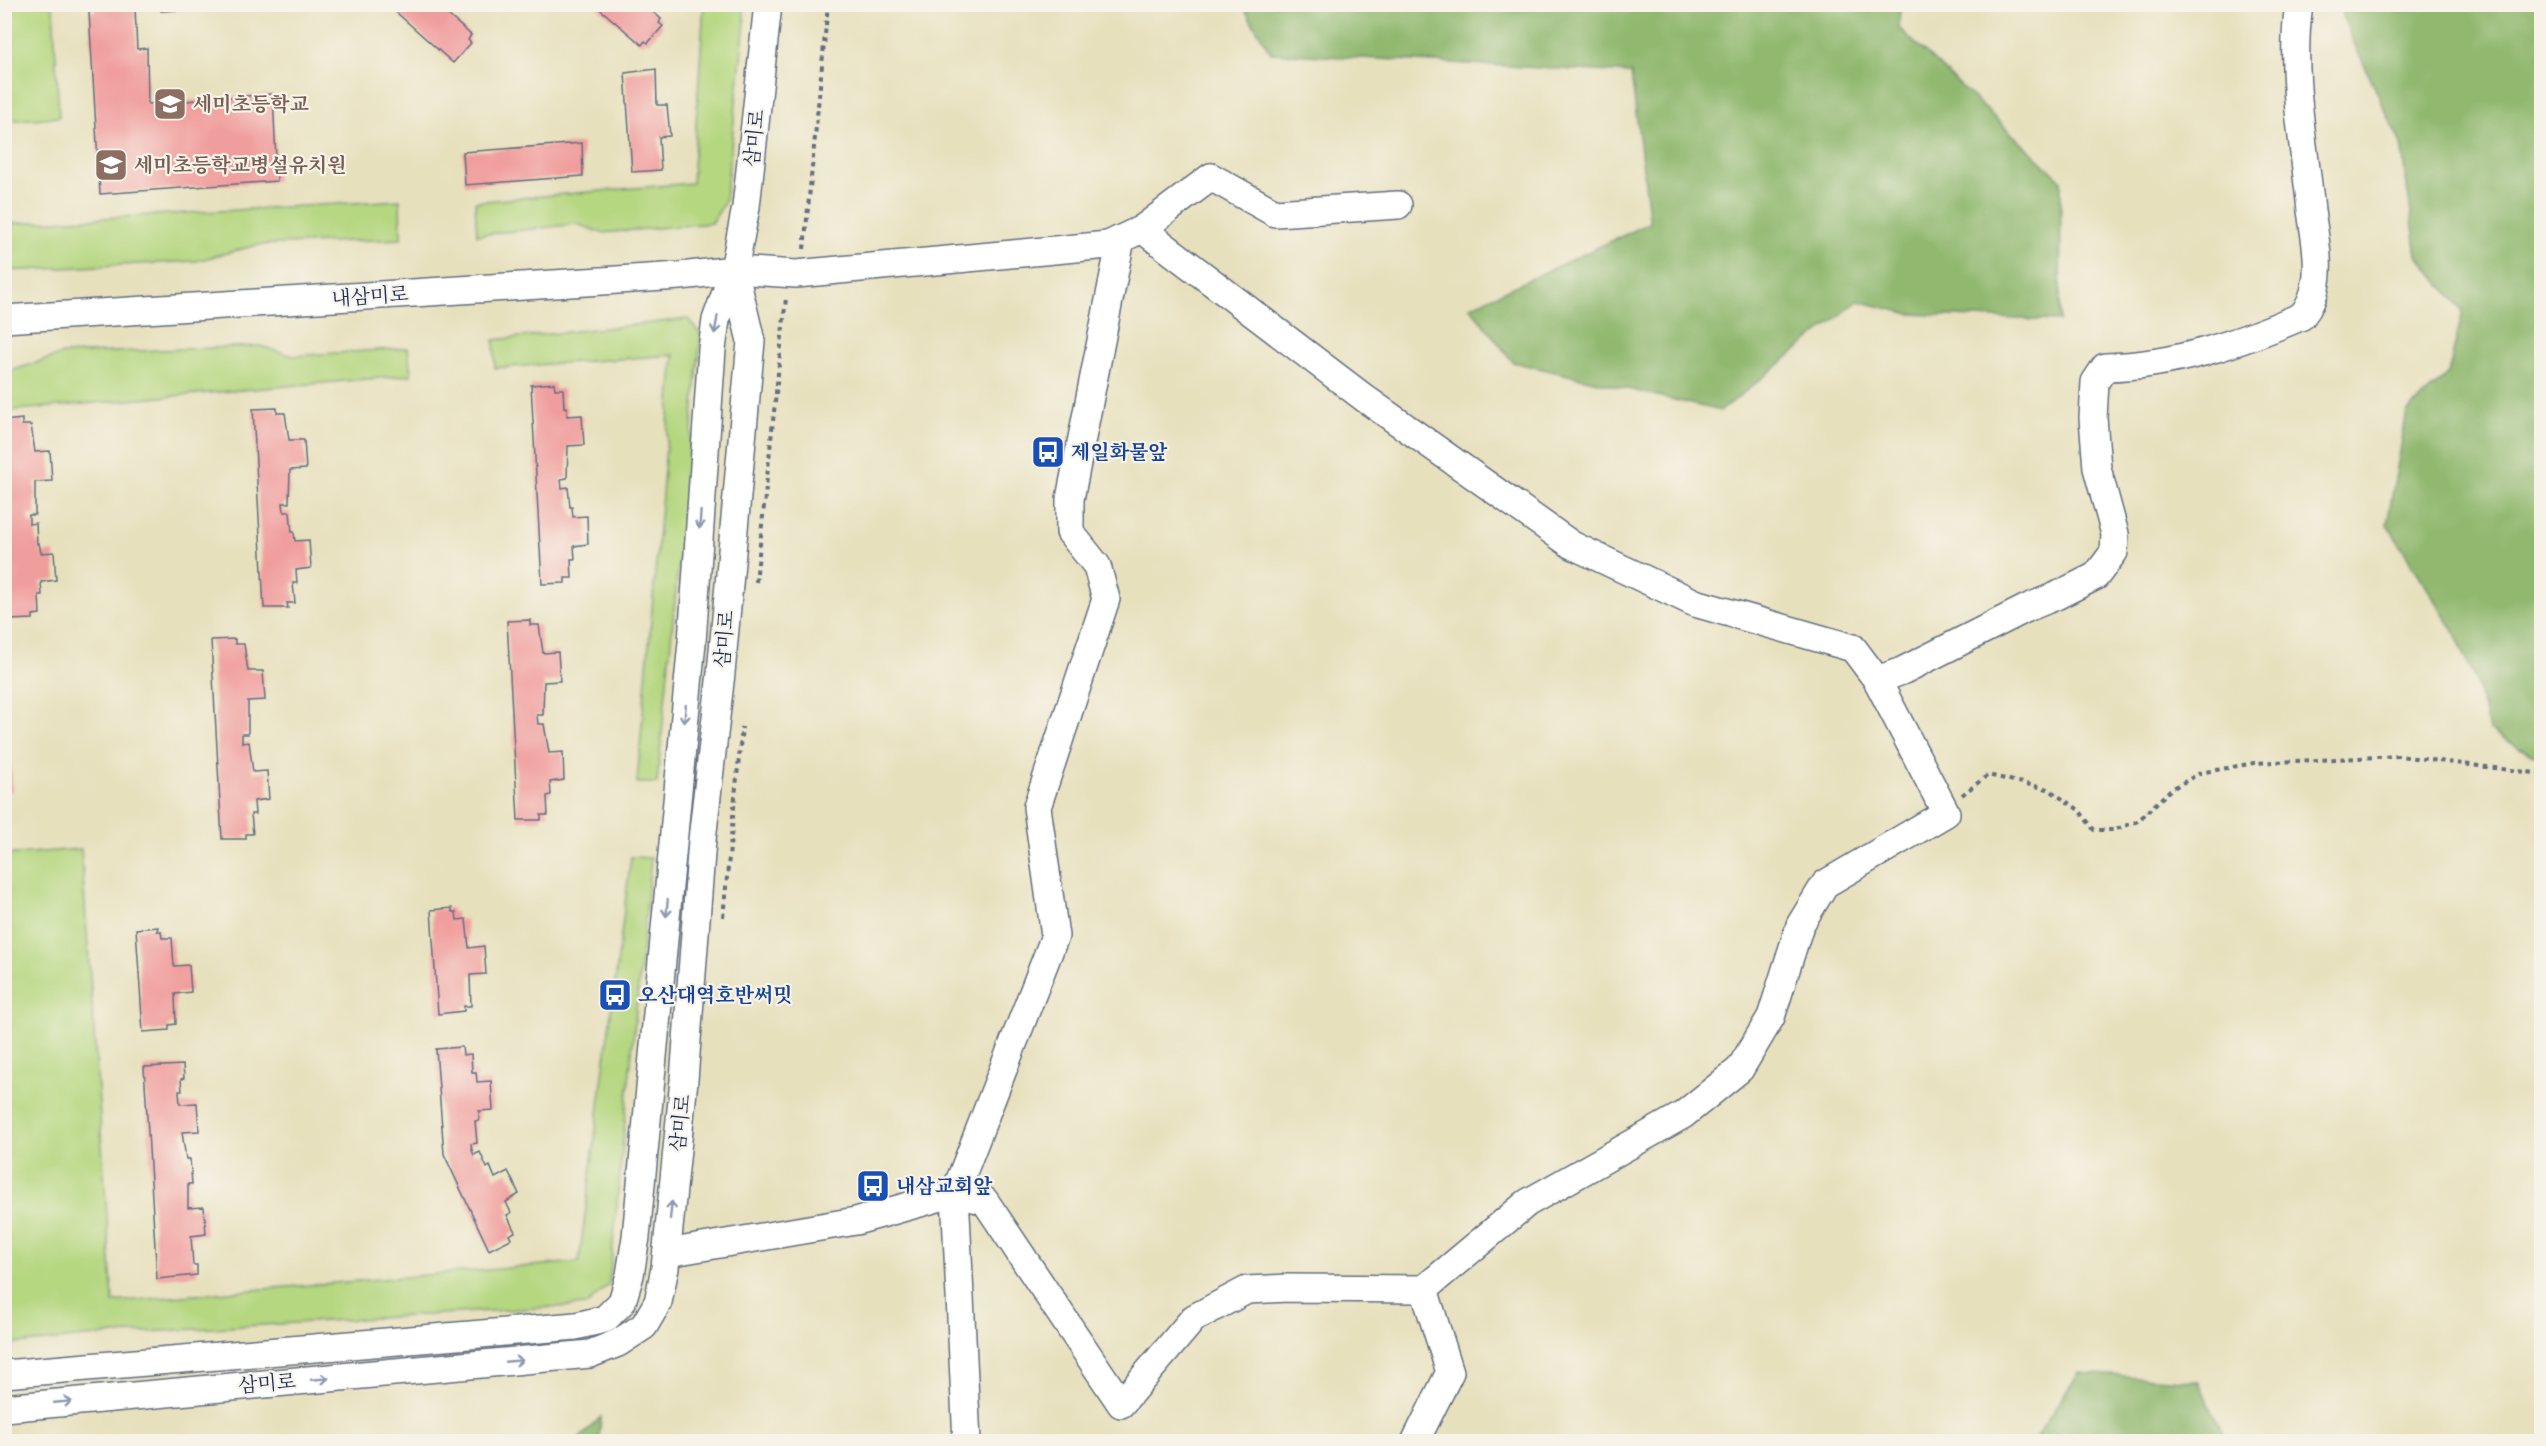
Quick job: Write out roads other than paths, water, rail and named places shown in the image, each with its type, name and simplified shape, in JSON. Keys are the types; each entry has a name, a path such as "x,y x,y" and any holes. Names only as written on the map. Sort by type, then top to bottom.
{"street":[{"name":"삼미로","path":"4,1374 576,1326 605,1319 622,1302 630,1275 636,1237 655,1049 692,642 712,349 716,320 735,270 746,207 768,4"},
{"path":"1877,680 1902,671 2096,576 2114,552 2115,534 2097,468 2093,418 2095,382 2105,367 2125,367 2207,351 2302,316 2311,305 2316,282 2316,262 2298,97 2296,25 2299,4"},
{"path":"967,1442 955,1193 1055,936 1037,807 1106,599 1096,566 1070,532 1070,499 1131,234 1211,177 1275,213 1398,205"},
{"name":"내삼미로","path":"4,320 680,276 735,270 796,274 1108,244 1131,234"},
{"path":"667,1252 856,1221 955,1193 985,1201 1121,1404 1194,1318 1247,1290 1424,1289 1527,1203 1683,1115 1740,1069 1771,1017 1800,925 1825,884 1946,813 1877,680 1853,648 1695,603 1572,545 1131,234"},
{"name":"삼미로","path":"4,1408 590,1354 618,1343 644,1326 657,1302 667,1252 684,1080 702,840 721,674 751,341 735,270"},
{"path":"1415,1442 1450,1372 1424,1289"}],"place":[{"name":"세미초등학교","path":"170,104"},
{"name":"세미초등학교병설유치원","path":"111,165"},
{"name":"제일화물앞","path":"1048,452"},
{"name":"오산대역호반써밋","path":"615,995"},
{"name":"내삼교회앞","path":"873,1186"}]}
